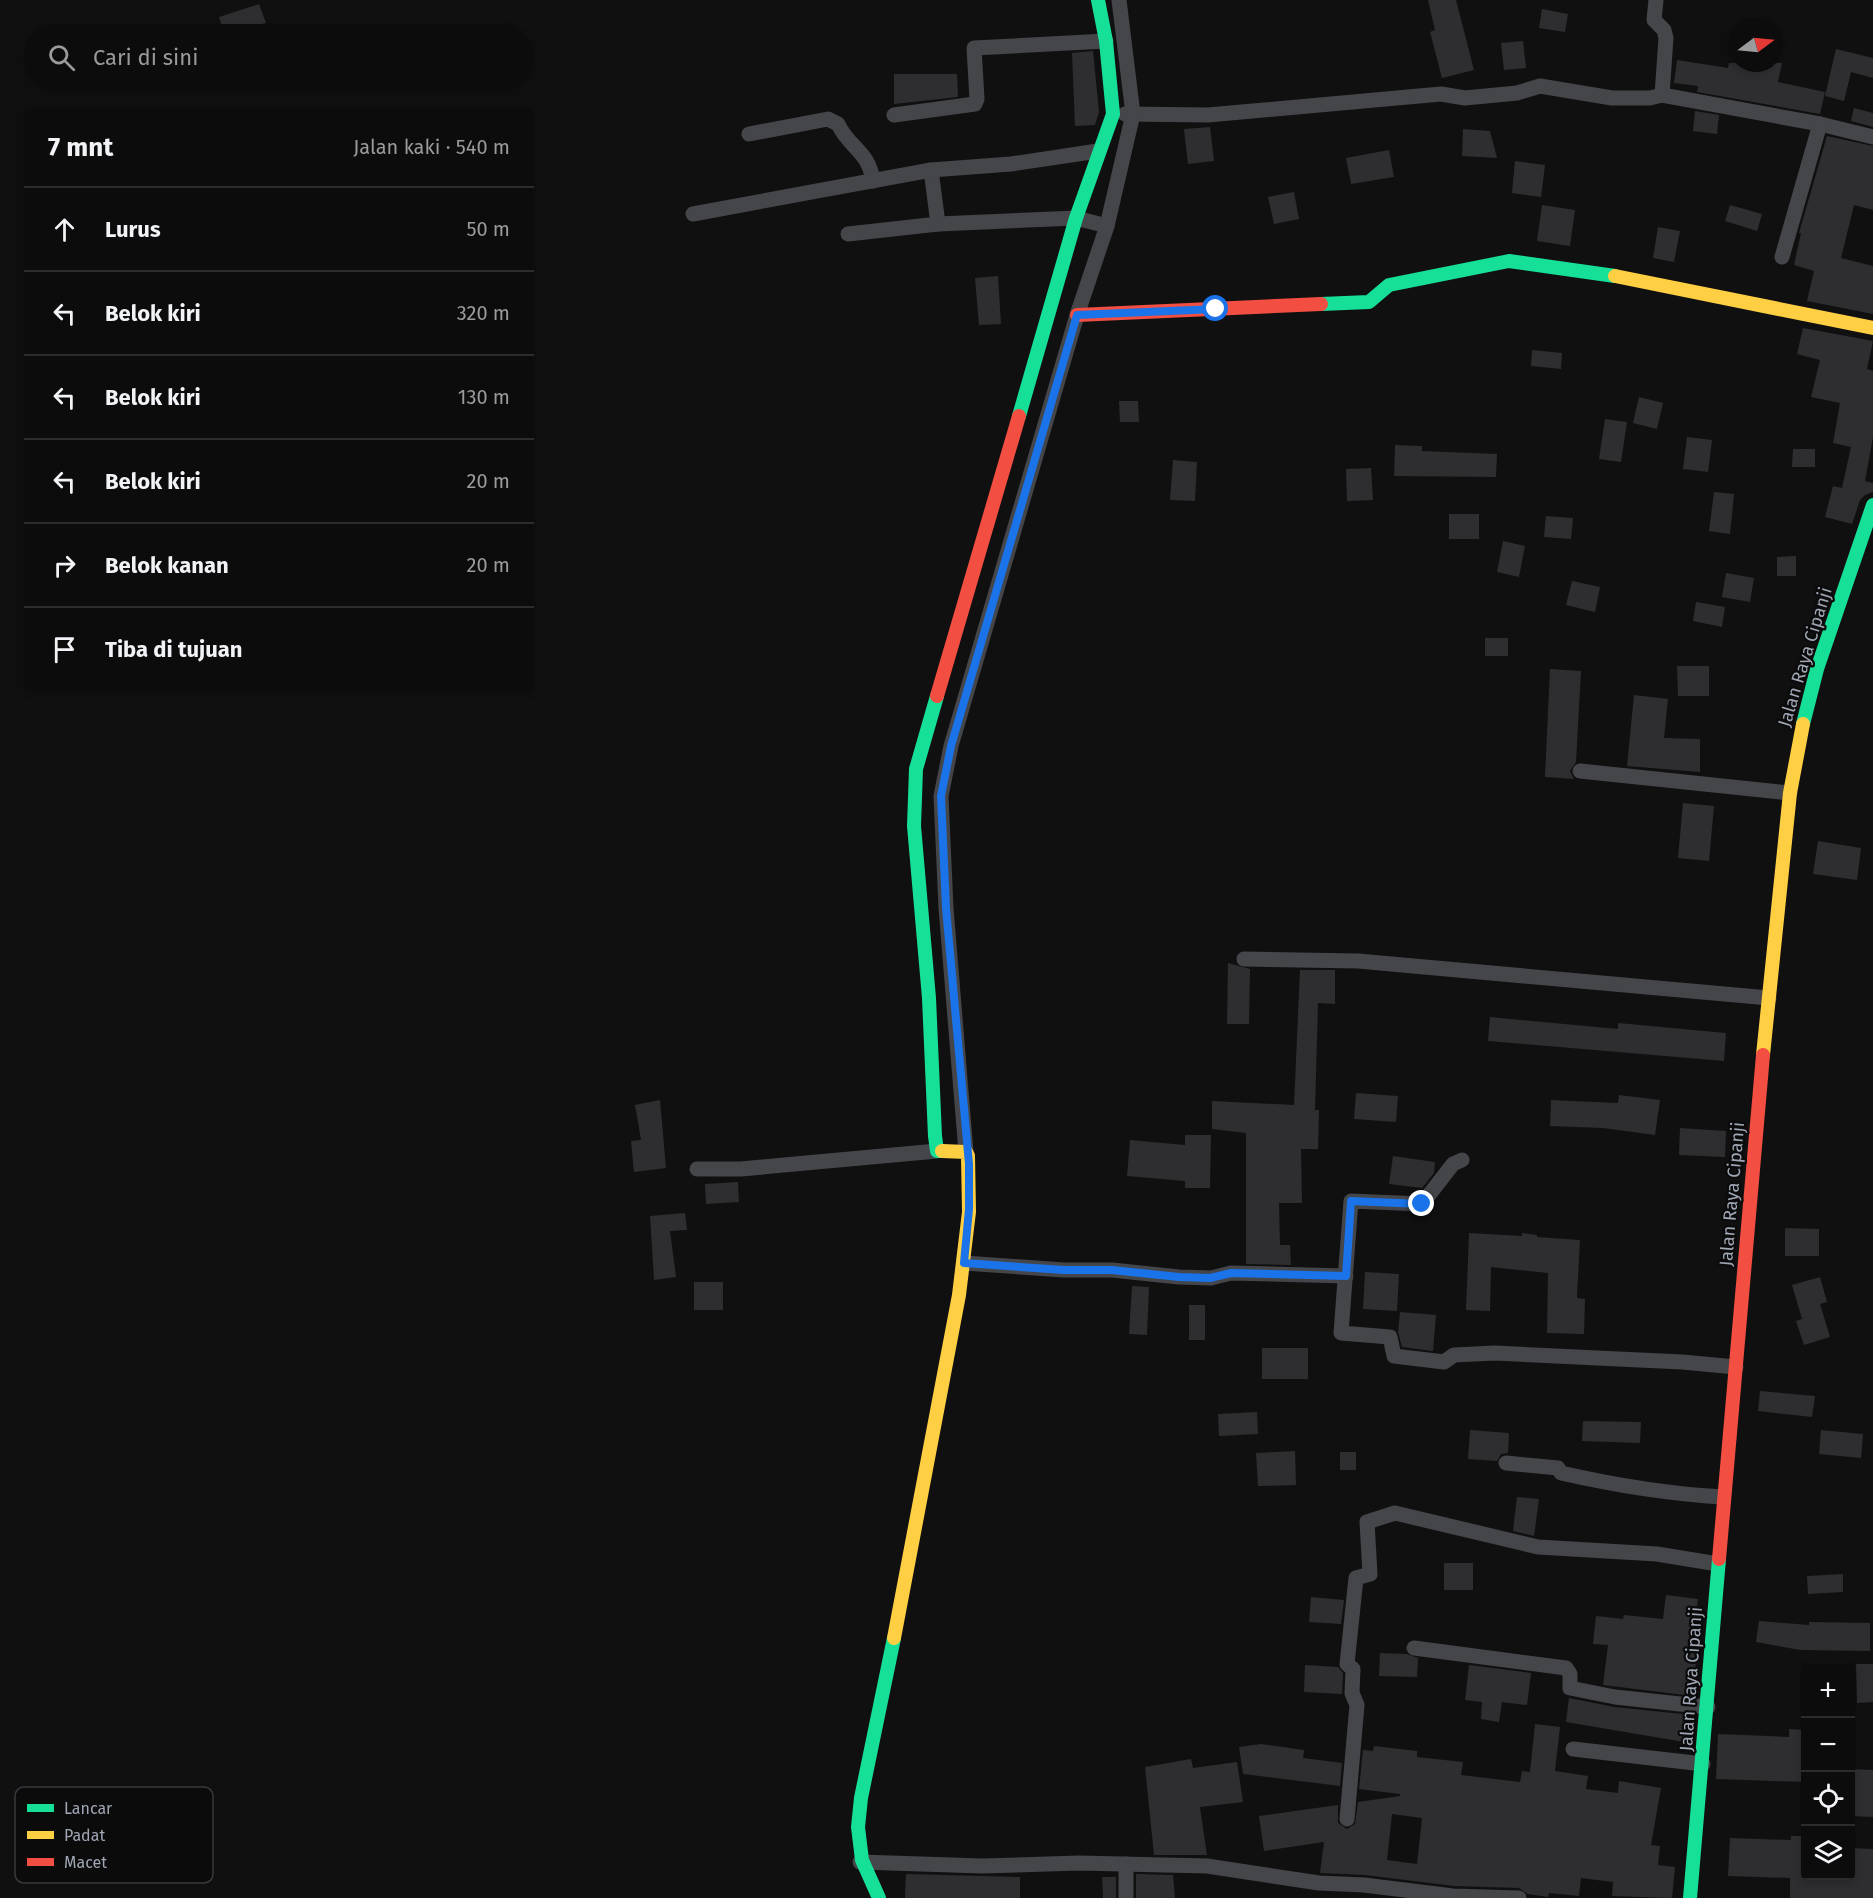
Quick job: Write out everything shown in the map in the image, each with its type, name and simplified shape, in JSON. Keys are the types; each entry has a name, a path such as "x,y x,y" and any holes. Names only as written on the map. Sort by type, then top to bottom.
{"street":[{"path":"937,1151 928,998 914,859 913,797 916,769 998,484 1036,363 1076,218 1113,114 1106,41 1098,0"},
{"path":"879,1898 860,1862 856,1834 861,1798 936,1427 964,1263 969,1209 969,1164 966,1152 946,908 941,796 951,746 1077,315 1107,226 1133,114 1119,0"},
{"path":"1656,0 1654,20 1664,30 1666,38 1662,95"},
{"path":"894,115 975,104 977,99 974,48 1106,41"},
{"path":"1113,114 1208,116 1442,94 1465,98 1517,93 1540,86 1612,98 1650,98 1662,95 1821,124 1873,137"},
{"path":"749,134 828,119 838,124 843,136 871,164 873,182"},
{"path":"1782,257 1821,124"},
{"path":"693,214 931,170 1011,164 1098,151"},
{"path":"931,170 938,224"},
{"path":"848,234 938,224 1076,218 1107,226"},
{"path":"1077,315 1369,302 1389,285 1509,261 1604,274 1873,328"},
{"name":"Jalan Raya Cipanji","path":"1690,1898 1768,998 1790,793 1803,723 1817,669 1873,505"},
{"path":"1580,771 1790,793"},
{"path":"1244,959 1358,961 1768,998"},
{"path":"697,1169 741,1169 937,1151 966,1152"},
{"path":"1462,1160 1453,1164 1422,1204 1351,1201 1341,1333 1390,1337 1394,1356 1444,1362 1454,1355 1495,1353 1554,1358 1683,1362 1736,1367"},
{"path":"964,1263 1064,1270 1112,1270 1179,1277 1210,1278 1231,1273 1346,1276"},
{"path":"1506,1463 1558,1468 1561,1473 1570,1475 1676,1494 1723,1497"},
{"path":"1347,1819 1357,1705 1352,1694 1353,1669 1347,1664 1356,1578 1370,1574 1366,1522 1395,1513 1538,1547 1647,1553 1718,1564"},
{"path":"1413,1648 1566,1668 1570,1674 1570,1688 1615,1697 1708,1707"},
{"path":"1573,1749 1703,1764"},
{"path":"860,1862 982,1866 1126,1864 1207,1866 1319,1883 1364,1885 1443,1895 1519,1898"},
{"path":"1126,1864 1126,1898"}],"building":[{"path":"1428,0 1456,0 1474,70 1442,78 1430,32 1435,30"},
{"path":"259,4 266,23 221,24 219,17"},
{"path":"1542,9 1568,14 1565,32 1539,28"},
{"path":"1523,41 1526,68 1504,70 1501,43"},
{"path":"1836,49 1873,58 1873,78 1851,72 1844,101 1825,96"},
{"path":"1093,51 1099,112 1095,125 1075,126 1072,53"},
{"path":"1677,60 1728,68 1729,63 1729,72 1780,72 1778,82 1825,92 1820,114 1697,92 1698,86 1674,83"},
{"path":"894,74 957,74 958,97 894,104"},
{"path":"1854,108 1873,113 1873,127 1851,121"},
{"path":"1695,111 1719,115 1717,134 1693,131"},
{"path":"1210,127 1214,161 1188,164 1184,129"},
{"path":"1463,129 1490,131 1497,158 1462,156"},
{"path":"1827,136 1873,146 1873,210 1854,205 1841,258 1873,266 1873,314 1807,301 1814,271 1794,265 1801,233 1799,233"},
{"path":"1389,150 1394,177 1351,184 1346,158"},
{"path":"1515,161 1545,165 1541,197 1512,193"},
{"path":"1294,192 1299,219 1274,224 1268,197"},
{"path":"1542,205 1575,210 1570,246 1537,241"},
{"path":"1730,205 1762,214 1757,231 1725,221"},
{"path":"1658,227 1680,231 1674,262 1653,258"},
{"path":"998,276 1001,324 979,325 975,278"},
{"path":"1803,328 1873,341 1867,369 1873,371 1873,437 1865,481 1873,483 1873,492 1860,500 1852,524 1825,517 1833,486 1842,488 1851,447 1833,443 1840,403 1811,397 1820,360 1797,354"},
{"path":"1532,350 1562,353 1561,369 1531,366"},
{"path":"1639,397 1663,403 1657,429 1633,423"},
{"path":"1119,401 1138,401 1139,422 1120,422"},
{"path":"1605,419 1627,422 1621,462 1599,459"},
{"path":"1687,437 1712,440 1708,472 1683,469"},
{"path":"1395,445 1422,446 1422,451 1497,454 1496,477 1394,476"},
{"path":"1793,449 1815,449 1815,467 1792,467"},
{"path":"1173,460 1197,462 1195,501 1170,500"},
{"path":"1371,468 1373,500 1347,501 1346,469"},
{"path":"1714,492 1734,494 1730,534 1709,531"},
{"path":"1449,514 1479,514 1479,539 1449,539"},
{"path":"1546,516 1573,518 1571,539 1544,537"},
{"path":"1503,541 1525,546 1519,577 1497,572"},
{"path":"1796,556 1796,576 1777,576 1777,557"},
{"path":"1726,573 1754,578 1750,602 1722,597"},
{"path":"1572,581 1600,587 1595,612 1566,605"},
{"path":"1696,602 1725,607 1722,627 1693,621"},
{"path":"1485,638 1508,638 1508,656 1485,656"},
{"path":"1677,666 1709,666 1709,696 1678,696"},
{"path":"1550,669 1581,671 1576,762 1570,771 1574,779 1545,777"},
{"path":"1634,695 1668,699 1664,738 1700,739 1700,772 1627,766"},
{"path":"1683,803 1714,806 1709,861 1678,858"},
{"path":"1818,841 1861,848 1857,880 1813,874"},
{"path":"1228,963 1250,969 1249,1024 1227,1024"},
{"path":"1300,970 1335,970 1335,1004 1318,1003 1315,1110 1319,1110 1318,1149 1301,1149 1302,1203 1279,1203 1280,1245 1290,1245 1291,1265 1246,1264 1246,1133 1212,1129 1212,1101 1294,1105"},
{"path":"1490,1017 1618,1029 1618,1023 1726,1033 1724,1061 1488,1041"},
{"path":"1356,1093 1398,1096 1396,1122 1354,1119"},
{"path":"1619,1095 1660,1100 1655,1135 1603,1128 1550,1126 1551,1100 1618,1103"},
{"path":"660,1100 666,1168 634,1172 631,1141 641,1140 635,1105"},
{"path":"1680,1128 1726,1131 1725,1157 1679,1155"},
{"path":"1185,1135 1211,1135 1210,1188 1185,1188 1185,1181 1127,1176 1130,1140 1185,1145"},
{"path":"1393,1156 1435,1162 1434,1173 1422,1188 1389,1184"},
{"path":"738,1182 739,1202 706,1204 705,1184"},
{"path":"685,1213 687,1230 670,1231 676,1277 654,1280 650,1216"},
{"path":"1785,1228 1819,1229 1819,1256 1785,1256"},
{"path":"1469,1233 1522,1236 1522,1233 1537,1235 1537,1237 1580,1240 1577,1298 1585,1299 1584,1334 1547,1333 1548,1273 1491,1267 1490,1311 1466,1310"},
{"path":"1365,1272 1399,1274 1397,1311 1363,1309"},
{"path":"1820,1277 1827,1302 1820,1304 1830,1337 1804,1345 1796,1321 1802,1319 1792,1285"},
{"path":"694,1282 723,1282 723,1310 694,1310"},
{"path":"1132,1286 1149,1287 1147,1335 1129,1334"},
{"path":"1189,1305 1205,1305 1205,1340 1189,1340"},
{"path":"1400,1312 1436,1315 1433,1351 1402,1347 1398,1332"},
{"path":"1262,1348 1308,1348 1308,1379 1262,1379"},
{"path":"1760,1391 1815,1396 1812,1417 1758,1411"},
{"path":"1257,1412 1258,1434 1219,1436 1218,1414"},
{"path":"1583,1421 1641,1422 1640,1443 1582,1441"},
{"path":"1470,1430 1509,1433 1508,1453 1501,1454 1497,1461 1468,1459"},
{"path":"1821,1430 1863,1434 1861,1458 1819,1454"},
{"path":"1295,1451 1296,1485 1258,1486 1256,1453"},
{"path":"1340,1452 1356,1452 1356,1470 1340,1470"},
{"path":"1517,1497 1539,1499 1534,1536 1513,1531"},
{"path":"1444,1563 1473,1563 1473,1590 1444,1590"},
{"path":"1843,1574 1843,1592 1808,1594 1807,1576"},
{"path":"1666,1595 1698,1599 1695,1625 1699,1625 1693,1696 1603,1685 1608,1645 1593,1644 1596,1616 1623,1619 1624,1615 1663,1619"},
{"path":"1311,1597 1344,1600 1341,1624 1309,1622"},
{"path":"1759,1621 1809,1625 1809,1622 1870,1623 1870,1651 1800,1650 1756,1642"},
{"path":"1380,1653 1407,1654 1418,1658 1417,1677 1379,1676"},
{"path":"1856,1664 1873,1664 1873,1702 1857,1703"},
{"path":"1305,1665 1338,1667 1343,1673 1342,1694 1304,1692"},
{"path":"1469,1665 1531,1673 1527,1705 1502,1702 1499,1722 1481,1719 1482,1702 1465,1700"},
{"path":"1569,1698 1614,1707 1692,1715 1690,1743 1566,1722"},
{"path":"1535,1724 1560,1727 1555,1771 1588,1776 1586,1789 1618,1793 1619,1781 1661,1788 1651,1845 1660,1846 1658,1865 1675,1867 1672,1898 1612,1896 1613,1882 1581,1878 1579,1896 1549,1893 1548,1897 1528,1894 1519,1888 1454,1886 1365,1875 1320,1873 1324,1842 1264,1851 1259,1816 1338,1805 1338,1823 1347,1829 1355,1824 1358,1802 1400,1796 1400,1794 1359,1789 1363,1750 1373,1751 1374,1746 1417,1751 1417,1757 1463,1762 1461,1775 1520,1782 1522,1771 1530,1772","holes":["1392,1814 1422,1818 1417,1864 1387,1860"]},
{"path":"1789,1729 1801,1730 1801,1782 1716,1779 1718,1734 1789,1737"},
{"path":"1261,1744 1304,1750 1303,1758 1342,1763 1340,1786 1243,1774 1239,1747"},
{"path":"1191,1759 1193,1768 1237,1762 1243,1802 1200,1807 1207,1855 1154,1855 1145,1767"},
{"path":"1855,1769 1873,1770 1873,1817 1855,1816"},
{"path":"1791,1836 1801,1836 1801,1880 1855,1880 1855,1848 1873,1849 1873,1898 1790,1898 1790,1878 1728,1876 1730,1838 1791,1840"},
{"path":"906,1874 1020,1877 1020,1898 905,1898"},
{"path":"1136,1874 1173,1875 1175,1898 1136,1898"},
{"path":"1102,1877 1116,1877 1116,1898 1103,1898"}],"traffic: fast":[{"path":"1019,416 1076,218 1113,114 1106,41 1098,0"},
{"path":"1321,304 1369,302 1389,285 1509,261 1615,276"},
{"path":"1803,724 1817,669 1873,505"},
{"path":"937,696 916,769 914,826 929,998 935,1136 937,1151 942,1151"},
{"path":"1690,1898 1719,1559"},
{"path":"879,1898 862,1860 858,1827 861,1798 894,1638"}],"traffic: slow":[{"path":"1615,276 1873,328"},
{"path":"1763,1055 1790,793 1803,724"},
{"path":"894,1638 959,1295 969,1212 968,1156 966,1152 942,1151"}],"traffic: jam":[{"path":"1077,315 1321,304"},
{"path":"937,696 1019,416"},
{"path":"1719,1559 1763,1055"}],"route":[{"path":"1216,309 1077,315 951,746 941,796 946,908 966,1152 969,1164 969,1209 964,1263 1064,1270 1112,1270 1179,1277 1210,1278 1231,1273 1288,1272 1346,1276 1351,1201 1422,1204"}]}
